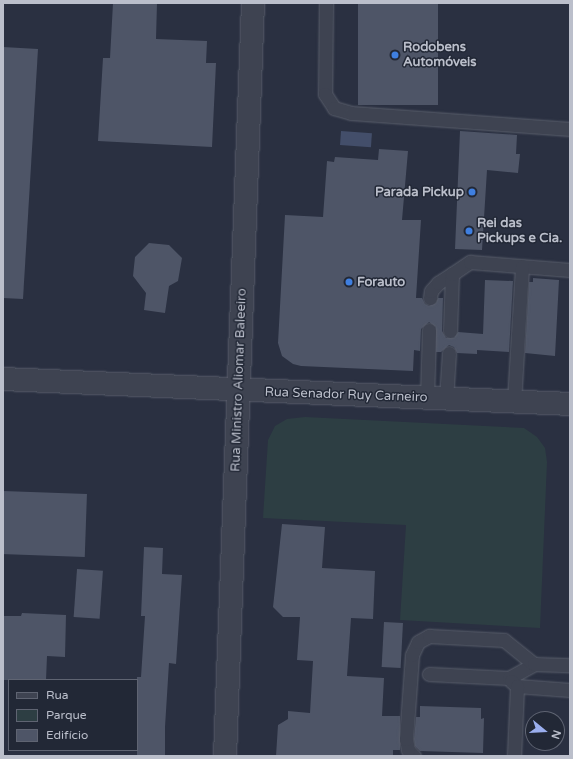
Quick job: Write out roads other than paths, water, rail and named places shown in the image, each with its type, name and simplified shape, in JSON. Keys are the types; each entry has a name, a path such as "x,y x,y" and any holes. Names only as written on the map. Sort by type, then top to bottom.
{"street":[{"name":"Rua Ministro Aliomar Baleeiro","path":"225,756 254,3"},
{"name":"Rua Senador Ruy Carneiro","path":"3,379 570,404"}],"lane":[{"path":"326,3 325,94 334,108 351,113 570,129"},
{"path":"430,298 431,291 470,262 570,270"},
{"path":"514,402 522,266"},
{"path":"450,331 452,274"},
{"path":"428,330 437,398"},
{"path":"437,398 449,353"},
{"path":"414,756 408,750 406,739 412,655 418,642 429,636 440,635 504,640 534,664 570,665"},
{"path":"513,682 534,664"},
{"path":"429,674 513,682 570,690"},
{"path":"513,682 514,756"}],"water":[{"path":"341,131 372,133 371,147 340,145"}],"place":[{"name":"Rodobens Automóveis","path":"395,55"},
{"name":"Parada Pickup","path":"472,192"},
{"name":"Rei das Pickups e Cia.","path":"469,231"},
{"name":"Forauto","path":"349,282"}]}
